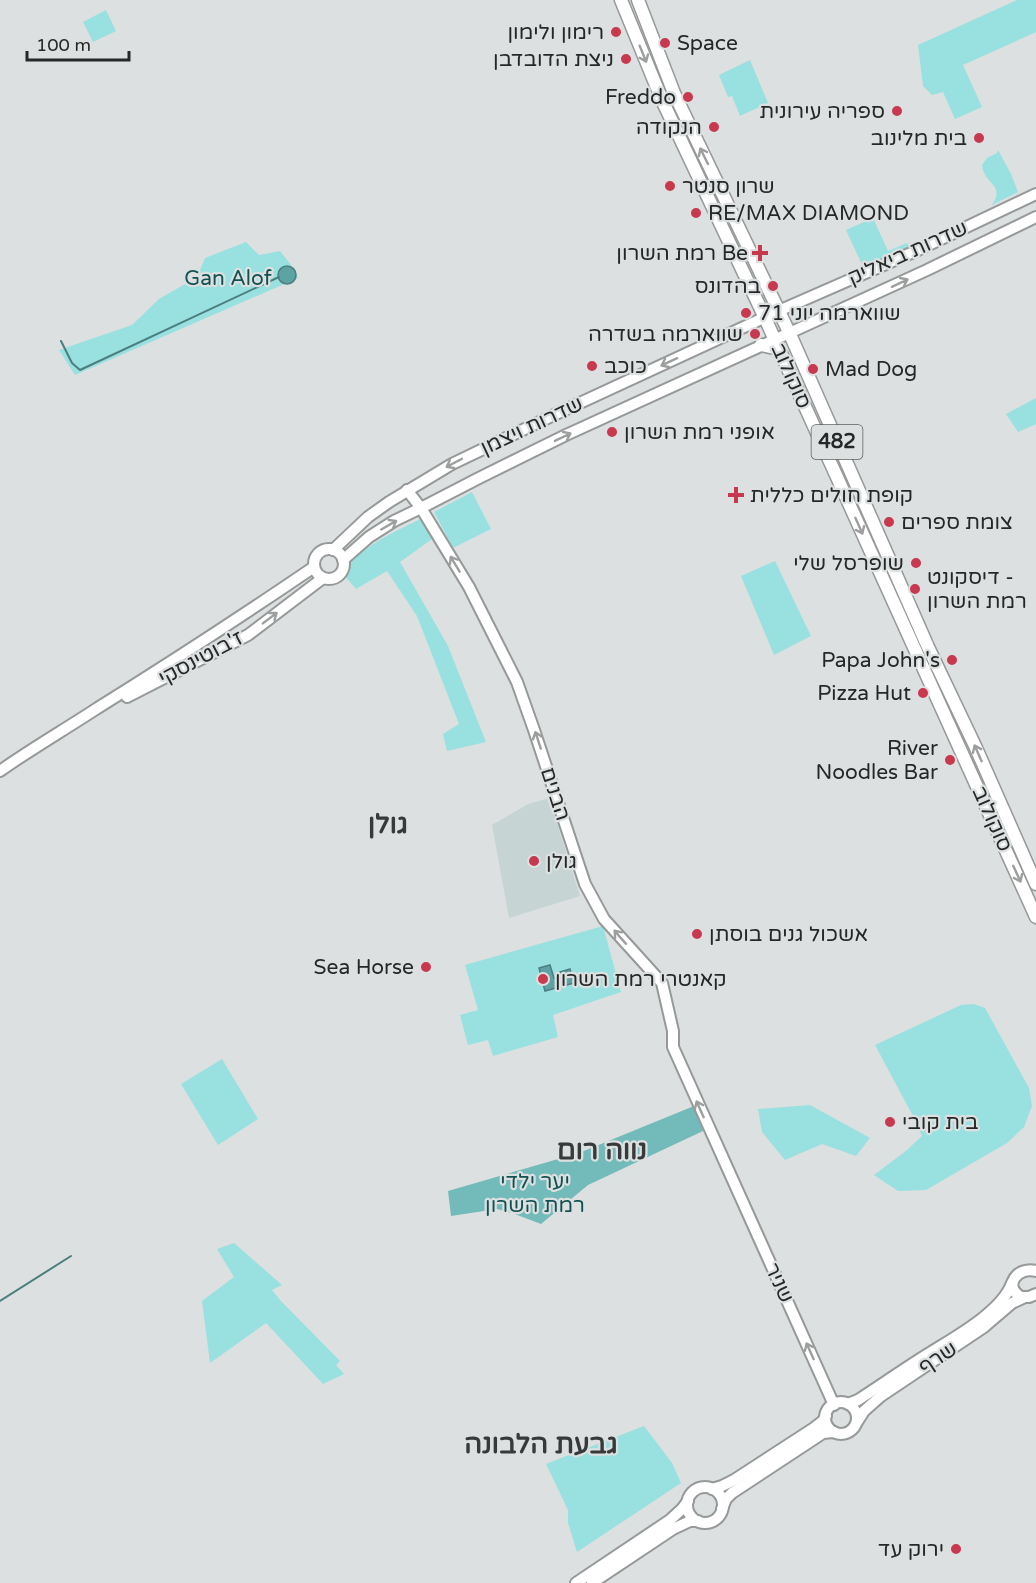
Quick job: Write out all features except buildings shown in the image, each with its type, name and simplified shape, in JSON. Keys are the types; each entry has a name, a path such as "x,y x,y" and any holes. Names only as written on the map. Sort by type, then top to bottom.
{"main road":[{"name":"סוקולוב","path":"621,0 662,100 765,318 1036,917"},
{"name":"סוקולוב","path":"642,4 674,93 789,332 1036,884"},
{"path":"761,345 776,344"}],"street":[{"name":"שדרות ביאליק","path":"779,311 918,250 1036,194"},
{"name":"שדרות ביאליק","path":"789,332 921,273 1036,217"},
{"name":"שדרות ויצמן","path":"333,550 368,517 407,490 452,464 779,311"},
{"path":"776,344 789,332"},
{"name":"שדרות ויצמן","path":"343,560 369,537 394,521 566,435 761,345"},
{"name":"הבנים","path":"407,490 421,508 469,587 517,682 585,884 604,919 662,982 673,1031 672,1047 723,1162"},
{"path":"328,549 341,555 343,560 343,569 332,578 323,578 314,567 319,553 328,549"},
{"name":"ז'בוטינסקי","path":"0,771 239,618 314,567"},
{"name":"ז'בוטינסקי","path":"71,726 248,635 323,578"},
{"name":"שניר","path":"723,1162 794,1313 834,1405"},
{"path":"1023,1298 1014,1291 1012,1283 1021,1272 1035,1270"},
{"name":"שרף","path":"848,1404 978,1321 1009,1291 1012,1283"},
{"name":"שרף","path":"857,1422 864,1411 881,1396 984,1327 1011,1303 1036,1294"},
{"path":"592,1583 678,1526 690,1521 713,1521 732,1492 825,1432 838,1434 848,1432 857,1422 855,1412 848,1404 834,1405 827,1411 823,1421 814,1428 734,1480 712,1489"},
{"path":"826,1416 827,1425 834,1432"},
{"path":"576,1583 670,1521 696,1490 706,1487 719,1494 722,1499 722,1509"},
{"path":"688,1501 690,1515 698,1521"}],"shaded area":[{"path":"287,266 293,269 296,275 293,281 287,284 281,281 278,275 281,269"},
{"name":"גולן","path":"549,798 580,896 509,918 492,825 528,804"},
{"path":"550,965 554,978 561,976 560,972 570,969 574,983 545,991 539,968"}],"green space":[{"path":"1017,0 1036,0 1036,32 963,65 982,107 955,119 943,92 932,95 923,86 918,45"},
{"path":"106,10 116,31 93,42 83,22"},
{"path":"750,60 768,103 740,116 732,96 728,97 719,75"},
{"path":"998,150 1018,192 992,205 996,198 996,188 986,177 982,165"},
{"path":"873,218 888,251 907,243 910,250 865,271 846,230"},
{"name":"Gan Alof","path":"246,242 259,255 280,251 295,270 298,278 75,375 59,350 132,325 159,299 197,277 205,258"},
{"path":"1036,398 1036,424 1018,432 1006,414"},
{"path":"472,492 491,529 453,548 434,512"},
{"path":"420,519 432,539 400,562 448,646 486,742 447,751 443,734 459,724 417,616 387,571 356,589 343,574 367,548"},
{"path":"775,561 811,636 774,655 741,576"},
{"name":"קאנטרי רמת השרון","path":"603,926 621,992 553,1015 558,1037 493,1056 488,1040 468,1045 460,1015 478,1010 465,965"},
{"path":"974,1004 985,1008 1029,1088 1032,1106 1024,1127 1007,1143 926,1190 898,1191 874,1175 922,1136 875,1045 961,1005"},
{"path":"222,1059 258,1119 218,1145 181,1084"},
{"path":"810,1105 870,1138 856,1156 822,1144 785,1160 762,1132 758,1109"},
{"name":"יער ילדי רמת השרון","path":"694,1106 703,1131 588,1185 541,1224 497,1209 451,1216 448,1191 579,1153"},
{"path":"234,1243 282,1285 272,1290 340,1361 336,1365 344,1374 323,1384 266,1323 210,1363 202,1301 234,1277 217,1249"},
{"path":"644,1426 672,1463 681,1483 577,1552 568,1523 568,1510 546,1464"}],"waterway":[{"path":"61,341 72,363 80,370 279,277"},
{"path":"0,1301 71,1256"}],"place":[{"name":"רימון ולימון","path":"616,32"},
{"name":"Space","path":"665,43"},
{"name":"ניצת הדובדבן","path":"626,59"},
{"name":"Freddo","path":"688,97"},
{"name":"ספריה עירונית","path":"897,111"},
{"name":"הנקודה","path":"714,127"},
{"name":"בית מלינוב","path":"979,138"},
{"name":"שרון סנטר","path":"670,186"},
{"name":"RE/MAX DIAMOND","path":"696,213"},
{"name":"רמת השרון Be","path":"760,253"},
{"name":"בהדונס","path":"773,286"},
{"name":"שווארמה יוני 71","path":"746,313"},
{"name":"שווארמה בשדרה","path":"755,334"},
{"name":"כוכב","path":"592,366"},
{"name":"Mad Dog","path":"813,369"},
{"name":"אופני רמת השרון","path":"612,432"},
{"name":"קופת חולים כללית","path":"736,495"},
{"name":"צומת ספרים","path":"889,522"},
{"name":"שופרסל שלי","path":"916,563"},
{"name":"דיסקונט - רמת השרון","path":"915,589"},
{"name":"Papa John's","path":"952,660"},
{"name":"Pizza Hut","path":"923,693"},
{"name":"River Noodles Bar","path":"950,760"},
{"name":"גולן","path":"534,861"},
{"name":"אשכול גנים בוסתן","path":"697,934"},
{"name":"Sea Horse","path":"426,967"},
{"name":"קאנטרי רמת השרון","path":"543,979"},
{"name":"בית קובי","path":"890,1122"},
{"name":"ירוק עד","path":"956,1549"}],"district":[{"name":"גולן","path":"388,824"},
{"name":"נווה רום","path":"602,1150"},
{"name":"גבעת הלבונה","path":"541,1444"}]}
